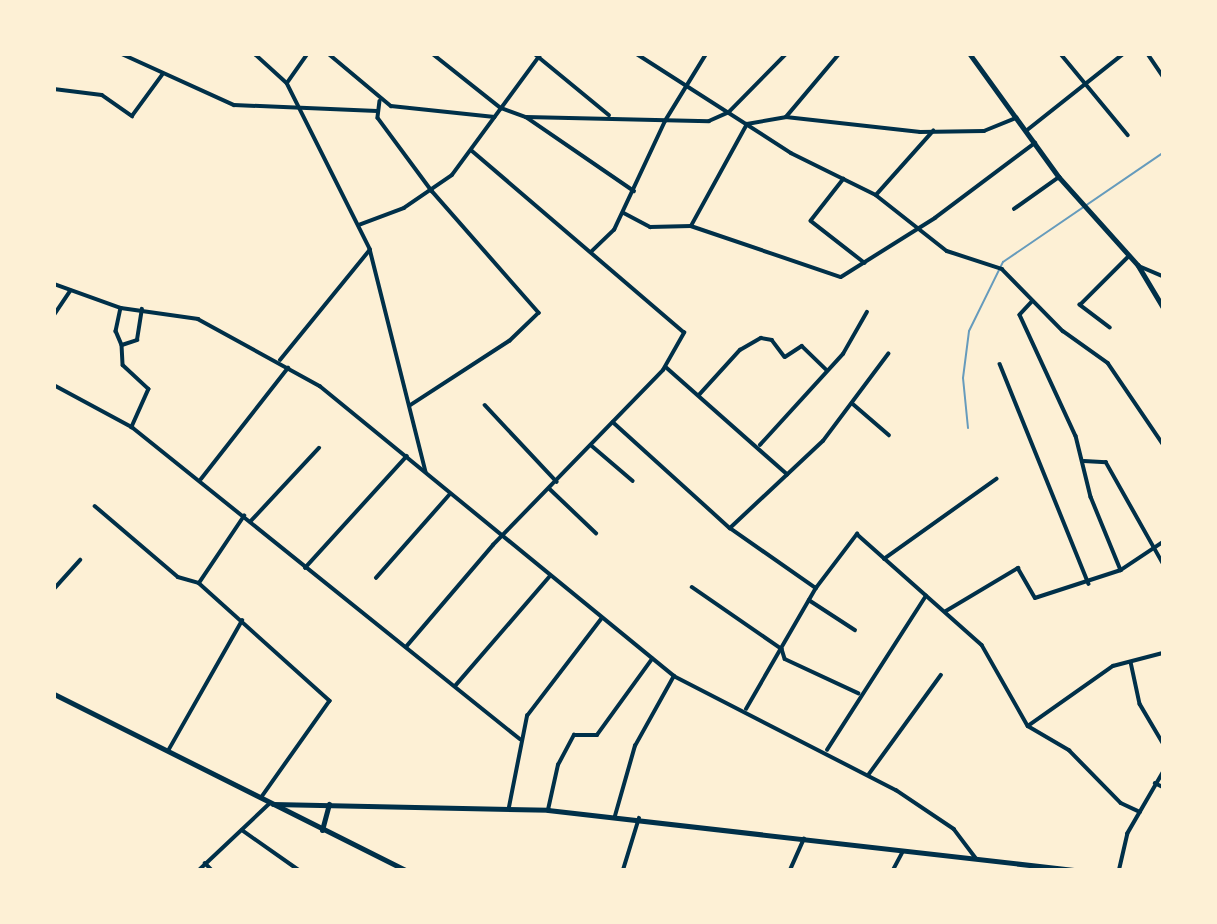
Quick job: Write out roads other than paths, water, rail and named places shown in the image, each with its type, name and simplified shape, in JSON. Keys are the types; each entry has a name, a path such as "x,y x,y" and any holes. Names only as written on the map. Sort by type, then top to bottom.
{"highway":[{"path":"54,694 269,804 406,870"},
{"path":"322,830 328,804"}],"main road":[{"path":"970,54 1059,177 1138,265 1163,307"},
{"path":"269,804 509,807 548,810 639,818 1074,870"}],"street":[{"path":"122,54 234,105 377,111"},
{"path":"255,54 286,83 370,249 426,474"},
{"path":"286,83 307,54"},
{"path":"329,54 380,102 494,117"},
{"path":"433,54 501,108 526,117 634,191"},
{"path":"535,54 610,117"},
{"path":"637,54 747,124 876,195 922,226 947,251 1002,269 1033,301 1108,363 1163,444"},
{"path":"589,252 602,247 624,213 664,121 684,85 706,54"},
{"path":"526,117 709,121 729,112 786,54"},
{"path":"786,117 839,54"},
{"path":"1061,54 1128,135"},
{"path":"1026,131 1123,54"},
{"path":"1148,54 1163,76"},
{"path":"359,225 432,191 472,151 540,56"},
{"path":"54,89 102,95 132,116 162,74"},
{"path":"377,111 380,102"},
{"path":"377,111 432,191 539,313 510,341 410,406"},
{"path":"747,124 786,117 933,131 984,131 1016,118"},
{"path":"691,226 747,124"},
{"path":"876,195 933,131"},
{"path":"624,213 650,227 691,226 836,277 865,263 922,226 1035,143"},
{"path":"406,647 502,537 665,367 681,345 680,325 589,252 472,151"},
{"path":"1014,209 1059,177"},
{"path":"844,179 811,221 865,263"},
{"path":"280,360 370,249"},
{"path":"1110,328 1080,305 1129,256"},
{"path":"1138,265 1163,275"},
{"path":"54,285 121,308 198,319 280,360 407,456 502,537 674,676 746,709 869,774 954,829 976,858"},
{"path":"54,315 70,291"},
{"path":"1033,301 1020,315 1085,464 1106,462 1163,563"},
{"path":"121,308 116,331 122,345 123,365 149,389 132,426"},
{"path":"122,345 137,340 142,309"},
{"path":"760,445 827,370 867,312"},
{"path":"699,395 761,338 772,340 785,357 802,346 827,370"},
{"path":"730,528 787,474 852,404 888,355"},
{"path":"1000,364 1089,584"},
{"path":"201,479 289,367"},
{"path":"665,367 760,445 787,474"},
{"path":"54,385 132,426 520,739"},
{"path":"852,404 889,435"},
{"path":"485,405 557,482"},
{"path":"613,422 730,528 816,588"},
{"path":"591,445 633,481"},
{"path":"250,522 319,447"},
{"path":"1080,451 1121,570"},
{"path":"305,568 407,456"},
{"path":"884,559 996,479"},
{"path":"550,489 596,533"},
{"path":"376,578 450,494"},
{"path":"95,506 178,577 199,583 330,701 261,799"},
{"path":"199,583 244,516"},
{"path":"746,709 816,588 855,534 946,611 992,658 1028,726 1069,750 1121,803 1140,812"},
{"path":"946,611 1018,568 1031,598 1089,584 1121,570 1163,542"},
{"path":"54,589 80,560"},
{"path":"456,685 550,576"},
{"path":"692,587 782,649 785,659 858,693"},
{"path":"827,750 858,693 927,595"},
{"path":"809,600 855,630"},
{"path":"509,807 520,739 536,699 601,618"},
{"path":"168,751 242,621"},
{"path":"1028,726 1100,673 1163,653"},
{"path":"548,810 558,765 574,735 597,735 652,659"},
{"path":"1131,661 1140,704 1163,743"},
{"path":"869,774 941,675"},
{"path":"615,816 635,746 674,676"},
{"path":"1119,870 1127,834 1154,783 1163,772"},
{"path":"1154,783 1163,787"},
{"path":"199,870 269,804"},
{"path":"623,870 639,818"},
{"path":"242,830 299,870"},
{"path":"790,870 804,839"},
{"path":"893,870 903,850"},
{"path":"205,863 212,870"}],"waterway":[{"path":"968,428 963,378 969,331 1003,262 1163,153"}]}
